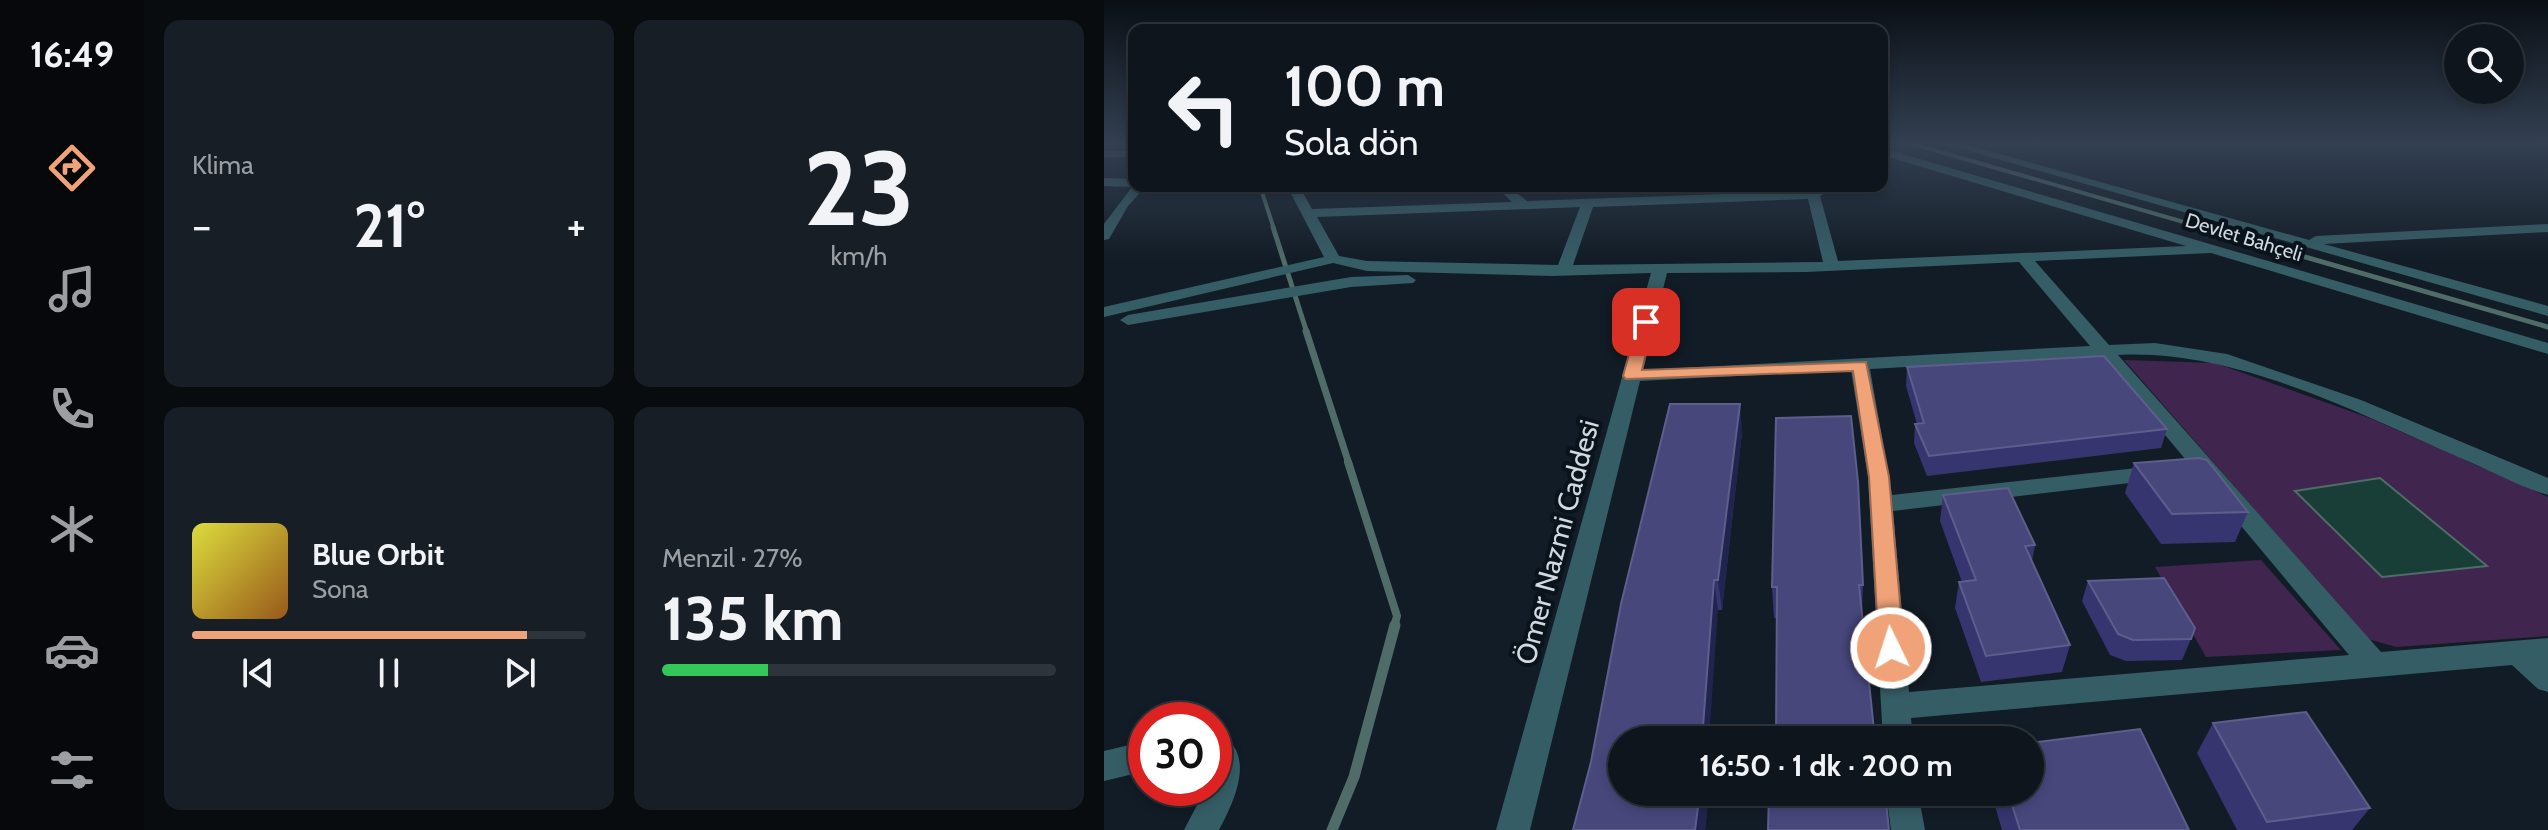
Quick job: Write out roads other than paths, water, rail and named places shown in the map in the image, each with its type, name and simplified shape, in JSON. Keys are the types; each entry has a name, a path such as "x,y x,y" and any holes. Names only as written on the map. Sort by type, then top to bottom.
{"street":[{"name":"Devlet Bahçeli","path":"1984,183 2548,349"},
{"name":"Devlet Bahçeli","path":"2090,183 2548,311"},
{"path":"1104,236 1123,204 1134,192"},
{"path":"1296,192 1333,259"},
{"path":"1508,192 1523,205"},
{"path":"1308,213 1813,195 1819,192"},
{"path":"1813,195 1832,266"},
{"path":"1564,270 1588,203"},
{"path":"2301,241 2548,228"},
{"path":"1104,312 1333,259 1367,266 1660,269 1832,266 2213,249"},
{"path":"2024,258 2373,663"},
{"name":"Ömer Nazmi Caddesi","path":"1513,830 1660,269"},
{"path":"1104,324 1351,282 1564,270"},
{"path":"1632,376 2155,348 2221,358 2354,404 2548,487"},
{"path":"1860,366 1881,504 1897,726"},
{"path":"1881,504 2205,467"},
{"path":"1895,706 2548,650"},
{"path":"2516,651 2548,680"},
{"path":"1104,766 1128,760"},
{"path":"1201,830 1214,806"},
{"path":"1904,806 1908,830"}],"waterway":[{"path":"2047,183 2208,229"},
{"path":"1262,192 1274,229"},
{"path":"1273,227 1307,333"},
{"path":"2201,227 2548,327"},
{"path":"1306,331 1349,464"},
{"path":"1348,462 1397,616 1394,627"},
{"path":"1332,830 1354,777 1395,625"}]}
